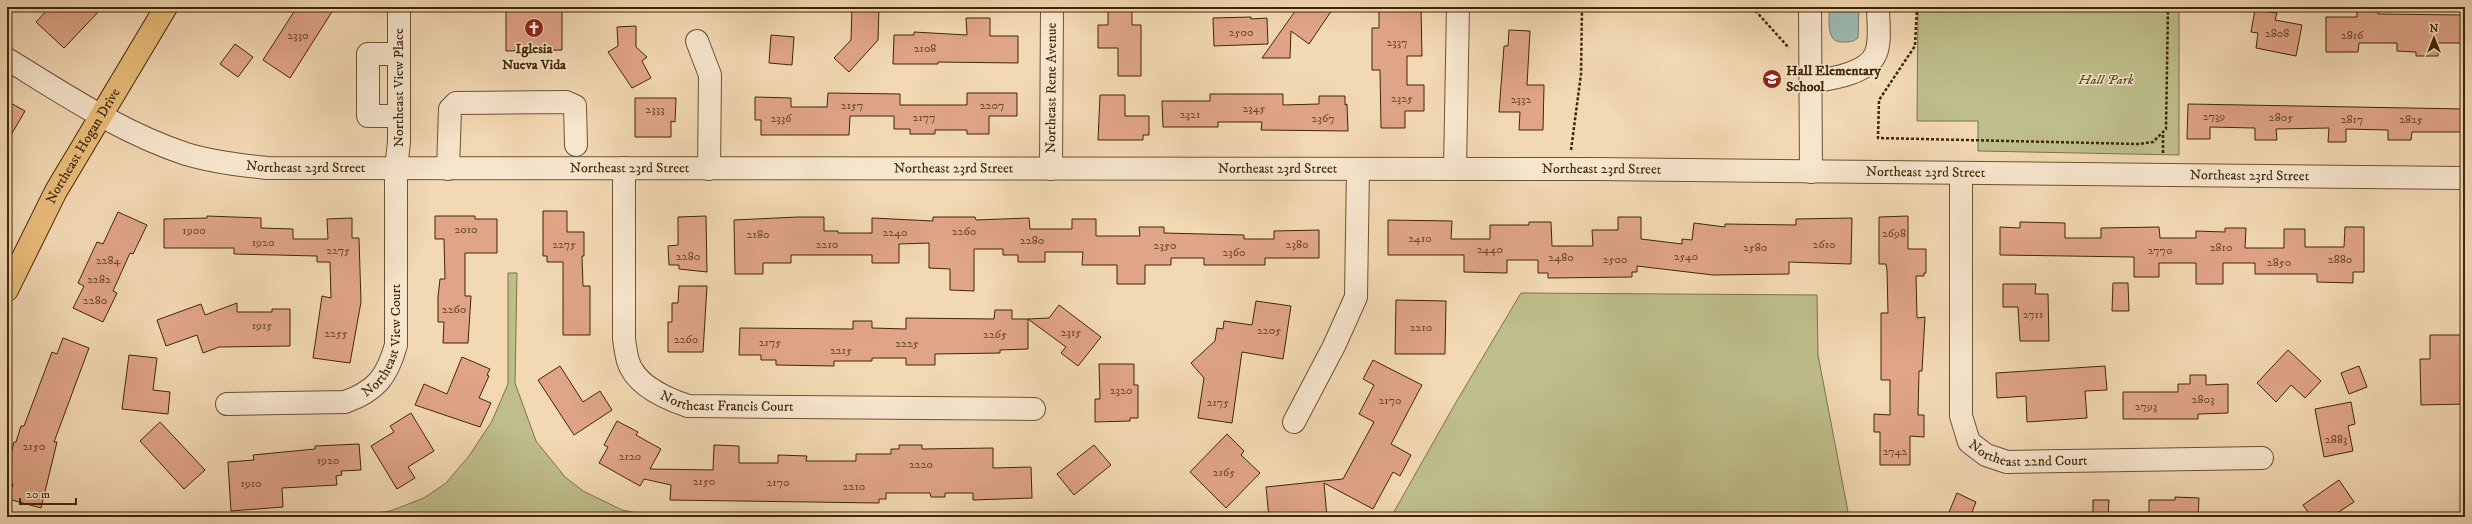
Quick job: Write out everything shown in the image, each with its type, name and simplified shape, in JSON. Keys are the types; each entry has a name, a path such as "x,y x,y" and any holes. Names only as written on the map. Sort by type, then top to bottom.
{"highway":[{"name":"Northeast Hogan Drive","path":"7,290 56,191 100,115 166,7"}],"street":[{"name":"Northeast View Place","path":"396,169 399,116 399,7"},
{"name":"Northeast Rene Avenue","path":"1051,169 1052,7"},
{"path":"1454,168 1458,7"},
{"path":"1810,7 1812,172"},
{"path":"1811,82 1849,74 1870,63 1876,54 1878,42 1878,7"},
{"path":"697,41 710,75 709,168"},
{"path":"399,54 368,54 368,116 399,116"},
{"name":"Northeast 23rd Street","path":"7,59 100,115 148,139 186,154 233,164 274,168 1454,168 2465,178"},
{"path":"448,168 450,109 456,103 566,102 575,106 576,145"},
{"name":"Northeast Francis Court","path":"624,168 624,339 628,362 643,383 664,398 688,406 1034,409"},
{"name":"Northeast View Court","path":"227,404 344,402 362,396 378,384 390,365 396,345 396,169"},
{"path":"1294,422 1334,346 1356,297 1358,169"},
{"name":"Northeast 22nd Court","path":"1961,174 1961,416 1969,442 1986,455 2007,462 2262,458"}],"path":[{"path":"1569,169 1582,74 1582,7"},
{"path":"1752,7 1792,53"},
{"path":"1917,7 1915,46 1879,100 1878,138 2139,144 2153,142 2166,129 2168,7"}],"green space":[{"name":"Hall Park","path":"1918,7 2179,7 2179,155 1978,151 1978,121 1917,121"},
{"path":"508,273 517,273 515,383 536,441 565,477 583,491 622,510 657,517 351,517 390,511 424,498 446,483 469,456 492,421 508,384"},
{"path":"1521,293 1817,295 1818,355 1849,517 1391,517 1455,404"}],"water":[{"path":"1829,7 1859,7 1858,38 1847,42 1833,39 1829,24"}],"building":[{"path":"50,7 103,7 64,48 36,22"},
{"path":"297,7 335,7 290,78 263,60"},
{"name":"Iglesia Nueva Vida","path":"506,7 562,7 562,50 506,51"},
{"path":"852,7 879,7 878,40 849,72 834,58 851,40"},
{"path":"1108,7 1132,7 1132,25 1141,25 1141,76 1118,76 1118,48 1098,48 1098,25 1108,25"},
{"path":"1298,7 1334,7 1309,44 1291,31 1290,58 1262,58"},
{"path":"1379,7 1421,7 1422,56 1407,56 1407,85 1424,85 1424,111 1405,111 1405,128 1381,128 1380,70 1372,70 1372,28 1379,28"},
{"path":"2357,8 2378,8 2378,14 2465,15 2465,43 2438,43 2438,56 2416,56 2416,52 2397,51 2397,43 2359,43 2358,52 2326,52 2326,17 2357,17"},
{"path":"2255,10 2277,13 2275,20 2302,25 2296,56 2256,48 2258,33 2251,32"},
{"path":"1251,17 1251,19 1267,18 1268,44 1214,46 1213,18"},
{"path":"966,18 990,18 990,36 1018,36 1018,63 938,62 938,64 893,64 894,35 914,35 914,32 967,35"},
{"path":"636,26 636,47 647,57 642,61 651,78 632,88 608,52 618,46 617,27"},
{"path":"1509,30 1530,31 1527,85 1544,85 1543,130 1519,130 1520,112 1499,112 1504,46 1508,46"},
{"path":"771,35 794,37 792,65 769,63"},
{"path":"235,44 253,57 238,77 220,64"},
{"path":"828,93 900,94 900,105 967,105 967,93 1017,93 1017,116 989,116 989,134 967,134 967,130 935,130 935,134 910,134 910,129 894,129 894,116 850,116 849,135 761,135 761,120 755,120 755,97 791,98 791,107 827,107"},
{"path":"1210,94 1283,94 1283,105 1319,104 1319,96 1345,96 1345,105 1347,104 1348,131 1261,130 1262,122 1218,122 1218,127 1163,127 1162,101 1210,101"},
{"path":"1100,95 1125,95 1125,116 1149,116 1149,135 1143,135 1143,140 1098,140"},
{"path":"635,98 676,98 675,122 671,121 671,137 635,137"},
{"path":"7,101 25,111 7,142"},
{"path":"2188,104 2465,109 2465,132 2412,132 2411,140 2388,140 2388,130 2346,129 2346,142 2328,142 2329,128 2276,129 2277,140 2255,140 2255,128 2210,127 2210,139 2187,139"},
{"path":"543,211 567,211 567,232 584,232 584,256 582,256 583,286 590,286 590,335 563,335 563,262 547,262 547,256 543,256"},
{"path":"118,212 147,225 133,254 130,253 113,291 117,293 103,322 73,308 84,286 78,283 97,242 103,244"},
{"path":"207,216 261,218 261,228 293,229 293,239 328,239 327,219 352,218 352,238 359,238 361,302 350,363 313,358 322,296 331,298 330,262 317,262 317,256 234,254 234,248 164,248 164,219 207,218"},
{"path":"435,216 475,216 475,219 497,219 497,253 465,253 465,296 471,296 468,343 443,343 444,322 438,322 438,297 440,279 445,279 444,239 435,239"},
{"path":"706,216 707,272 679,269 679,265 669,265 668,246 678,245 678,217"},
{"path":"1908,216 1908,249 1926,249 1926,273 1924,273 1924,276 1916,276 1917,318 1925,317 1922,371 1919,371 1918,415 1924,415 1924,437 1910,436 1910,465 1880,465 1880,432 1874,432 1874,414 1890,415 1890,380 1881,380 1881,313 1888,313 1886,264 1879,264 1879,217"},
{"path":"824,217 824,231 838,231 838,233 872,233 872,218 933,221 933,217 975,217 976,220 1029,218 1030,229 1072,229 1072,219 1096,219 1096,236 1140,236 1139,227 1164,227 1164,233 1244,235 1244,239 1274,239 1274,231 1319,230 1319,258 1265,258 1265,265 1204,265 1204,258 1171,258 1171,265 1145,265 1145,284 1117,284 1117,265 1082,265 1083,252 1045,252 1045,262 1018,262 1018,255 1003,255 1003,249 974,249 974,291 950,290 950,269 929,268 929,243 899,244 899,263 872,263 872,255 791,255 791,263 763,263 763,274 735,274 734,220"},
{"path":"1618,217 1641,217 1641,239 1682,244 1682,239 1692,240 1694,223 1725,227 1725,224 1796,225 1796,219 1852,218 1851,264 1789,262 1789,274 1713,275 1637,266 1637,272 1632,272 1632,277 1548,278 1548,273 1538,273 1538,260 1507,260 1507,273 1464,272 1464,255 1388,255 1388,220 1452,221 1451,239 1490,239 1490,225 1529,225 1529,222 1551,222 1552,246 1593,246 1592,230 1618,230"},
{"path":"2020,222 2065,223 2065,238 2101,238 2101,228 2159,227 2160,238 2196,238 2196,231 2225,232 2225,228 2246,228 2245,248 2284,248 2284,229 2305,229 2305,247 2344,247 2345,227 2364,227 2364,272 2353,272 2353,283 2317,282 2317,274 2255,274 2255,263 2223,263 2223,284 2196,284 2196,263 2159,263 2159,277 2134,277 2134,257 2000,255 2000,227 2020,228"},
{"path":"2113,283 2128,283 2129,311 2112,311"},
{"path":"2003,284 2036,284 2035,294 2048,294 2049,341 2020,341 2018,307 2003,307"},
{"path":"679,286 707,286 703,352 668,352 668,322 672,322 672,303 678,303"},
{"path":"1396,300 1446,301 1445,354 1395,354"},
{"path":"1256,301 1291,306 1283,359 1242,352 1232,423 1198,418 1204,378 1191,363 1215,341 1217,328 1223,329 1224,321 1252,325"},
{"path":"237,303 237,312 272,312 272,309 290,309 290,346 219,347 203,353 197,335 166,346 157,320 201,304 205,315"},
{"path":"1059,305 1101,337 1078,366 1061,353 1066,347 1028,319 1049,318"},
{"path":"995,310 1012,310 1012,319 1028,319 1028,349 1000,350 1000,353 935,354 935,365 906,365 906,358 872,358 872,361 834,361 834,366 776,365 776,360 761,360 761,355 739,355 740,328 853,329 853,321 872,321 872,328 906,329 906,318 994,319"},
{"path":"2430,335 2465,335 2465,404 2421,405 2420,359 2430,359"},
{"path":"63,338 89,348 54,442 57,442 41,508 8,499 13,484 7,482 7,470 14,442 16,442 21,426 24,426 52,352 57,354"},
{"path":"2288,350 2321,381 2305,398 2291,385 2276,402 2257,383"},
{"path":"129,355 157,358 153,390 170,392 168,414 122,409"},
{"path":"462,357 490,369 487,375 489,376 479,398 491,403 480,427 415,405 424,384 447,394"},
{"path":"1373,360 1422,385 1391,444 1411,455 1400,476 1393,472 1373,509 1324,483 1327,517 1269,517 1266,487 1343,479 1374,422 1359,414 1374,385 1363,379"},
{"path":"1099,364 1134,364 1134,385 1138,385 1138,418 1130,418 1130,421 1095,422 1095,399 1100,399"},
{"path":"560,366 583,402 600,391 612,410 574,435 538,380"},
{"path":"2105,366 2107,390 2085,391 2087,418 2027,422 2026,396 1997,398 1996,373"},
{"path":"2359,366 2367,387 2349,394 2341,373"},
{"path":"2190,375 2206,375 2206,385 2228,384 2228,413 2198,414 2198,419 2123,419 2123,392 2178,392 2178,384 2190,384"},
{"path":"2351,402 2355,424 2348,426 2353,451 2324,457 2315,409"},
{"path":"411,413 434,451 408,467 415,478 397,489 371,446 394,432 390,426"},
{"path":"617,421 638,432 636,435 661,449 650,469 713,470 714,445 739,446 739,463 778,463 778,455 807,456 806,461 856,461 856,454 891,454 891,449 899,449 899,445 922,445 922,449 993,448 993,468 1031,467 1032,498 973,500 973,493 945,493 945,497 931,497 930,493 886,493 886,499 879,499 879,503 670,500 671,485 644,479 640,486 599,463 608,447 604,445"},
{"path":"160,422 205,470 184,489 140,441"},
{"path":"1227,434 1244,451 1241,455 1260,473 1226,508 1190,472"},
{"path":"359,444 361,470 341,471 342,475 336,476 337,485 282,488 283,507 231,511 228,462 254,460 253,455 315,449 315,446"},
{"path":"1094,445 1111,465 1074,495 1057,474"},
{"path":"2339,480 2354,502 2331,517 2311,517 2303,505"},
{"path":"1957,493 1976,502 1970,517 1947,517"},
{"path":"2175,497 2199,498 2198,517 2149,517 2149,500 2175,500"},
{"path":"2093,500 2109,500 2108,517 2093,517"}],"place":[{"name":"Iglesia Nueva Vida","path":"534,28"},
{"name":"Hall Elementary School","path":"1772,79"}]}
